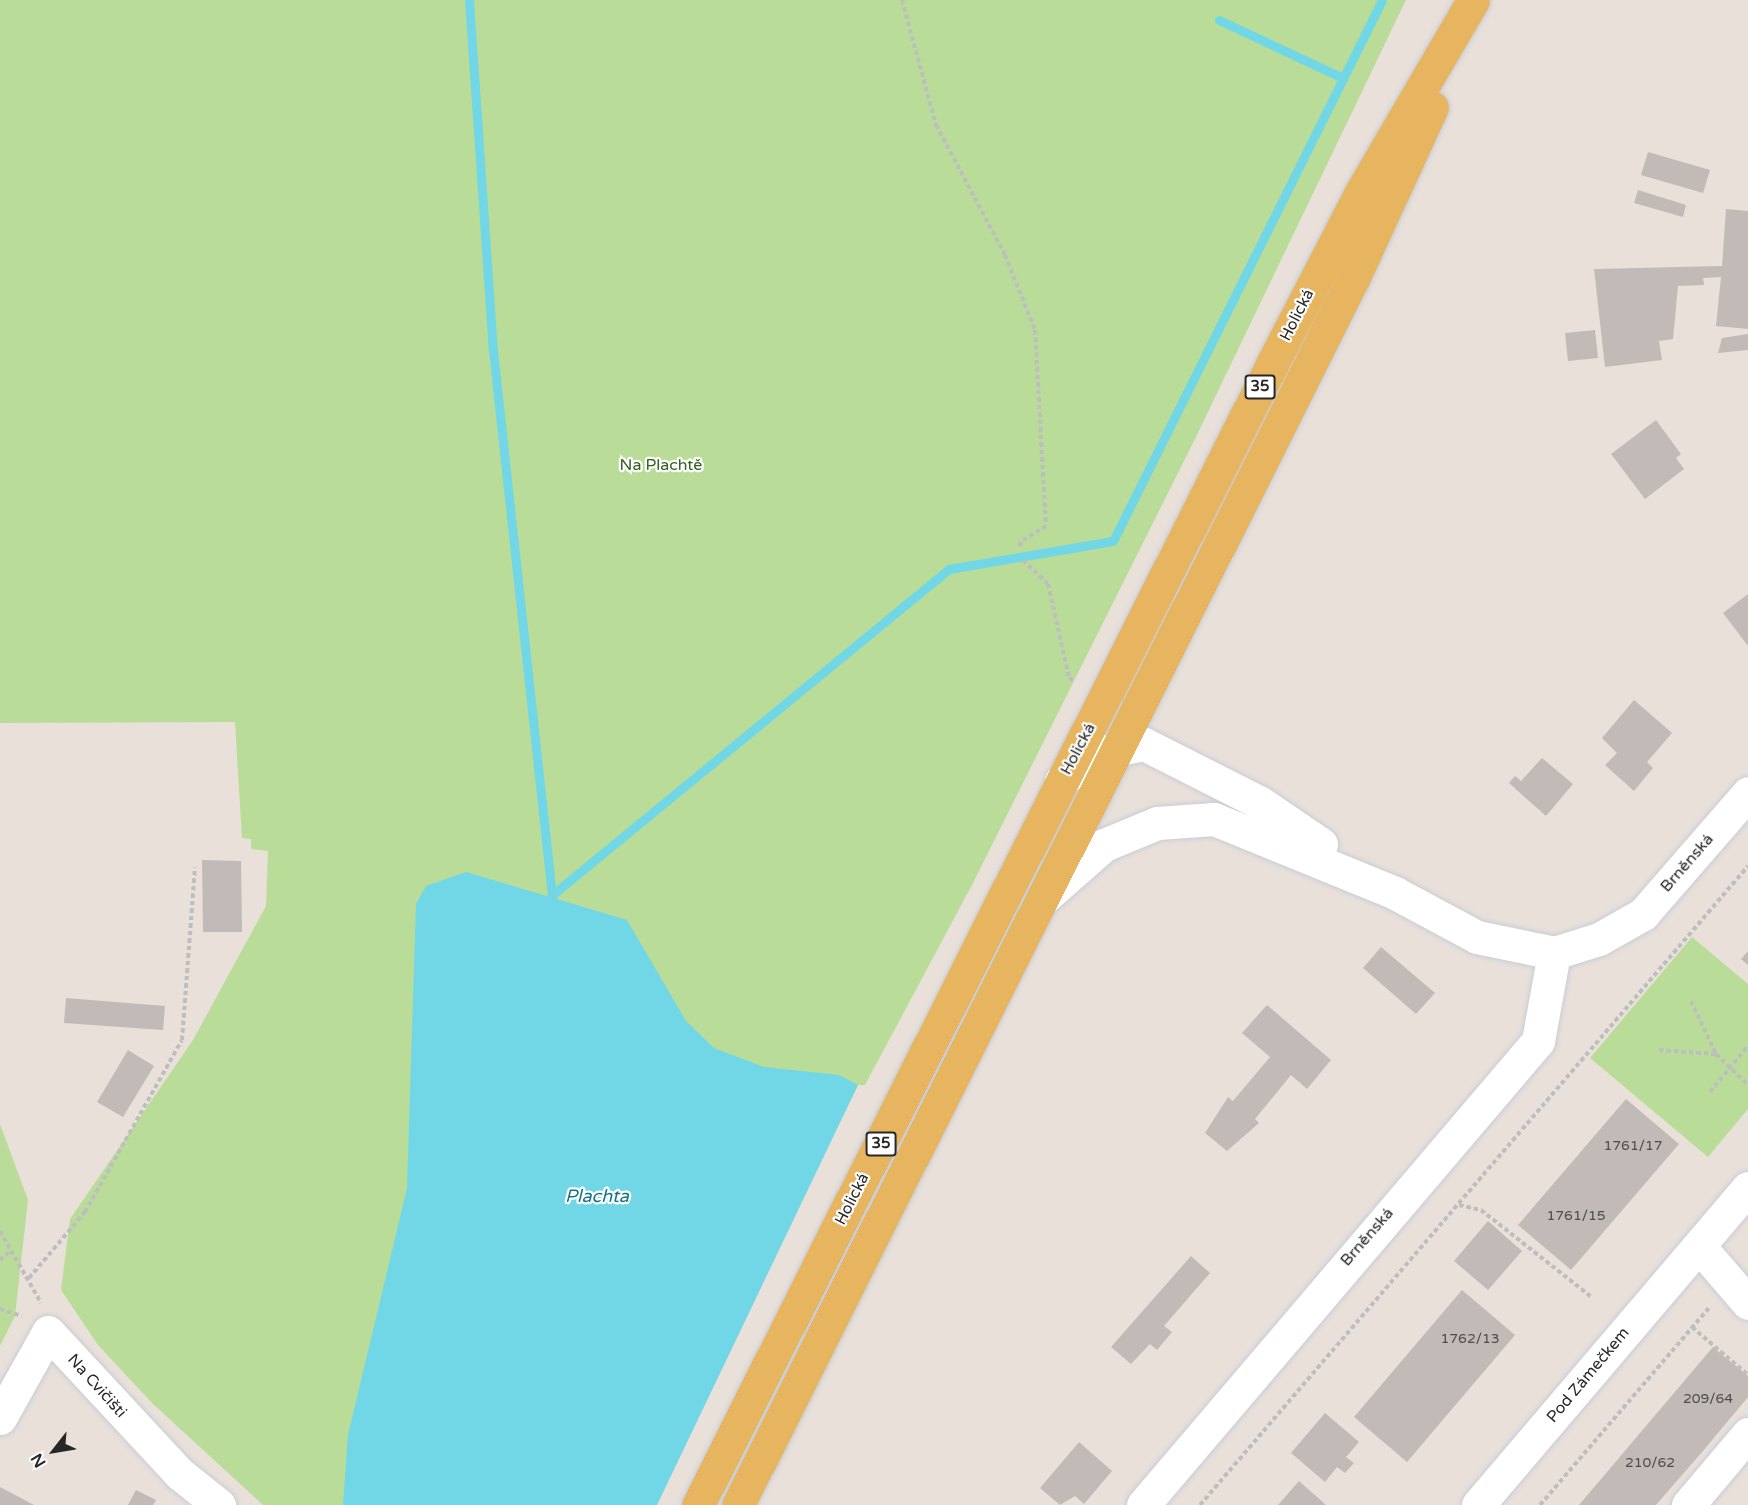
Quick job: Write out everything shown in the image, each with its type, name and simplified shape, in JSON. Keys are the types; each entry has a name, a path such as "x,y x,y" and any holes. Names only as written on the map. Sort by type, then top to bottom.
{"main road":[{"name":"Holická","path":"738,1505 1353,279 1474,0"},
{"name":"Holická","path":"698,1505 1061,781 1361,192 1474,0"}],"street":[{"name":"Brněnská","path":"1150,684 1147,723 1173,755"},
{"name":"Brněnská","path":"1061,781 1091,756 1119,746 1144,744 1173,755 1259,802 1395,893 1477,937 1554,953 1599,939 1642,914 1748,793"},
{"name":"Brněnská","path":"1041,902 1104,845 1157,823 1214,819 1395,893"},
{"name":"Brněnská","path":"1143,1505 1538,1041 1554,953"},
{"name":"Pod Zámečkem","path":"1478,1505 1699,1246 1744,1201"},
{"path":"1699,1246 1739,1293"},
{"path":"0,1418 48,1332"},
{"name":"Na Cvičišti","path":"48,1332 172,1467 219,1505"},
{"path":"1689,1505 1748,1434"}],"path":[{"path":"902,0 936,125 1005,255 1035,330 1046,525 1020,542 1021,548"},
{"path":"1023,561 1048,584 1069,678"},
{"path":"1200,1505 1748,866"},
{"path":"29,1278 85,1212 182,1040 195,867"},
{"path":"1691,1001 1716,1054 1748,1085"},
{"path":"1710,1092 1747,1047"},
{"path":"1659,1050 1716,1054"},
{"path":"1459,1205 1481,1209 1593,1298"},
{"path":"0,1231 40,1297 48,1332"},
{"path":"0,1260 11,1250"},
{"path":"1540,1505 1692,1327 1739,1293"},
{"path":"1692,1327 1748,1375"}],"green space":[{"name":"Na Plachtě","path":"0,0 1406,0 1195,439 973,883 865,1085 858,1085 653,1505 263,1505 153,1404 98,1345 61,1290 70,1219 193,1040 266,906 268,851 251,849 251,839 242,838 235,722 0,723"},
{"path":"1692,937 1748,984 1748,1109 1708,1157 1590,1058"},
{"path":"0,1124 28,1200 15,1316 0,1346"}],"water":[{"name":"Plachta","path":"466,872 627,920 686,1021 714,1048 764,1067 839,1075 858,1085 657,1505 343,1505 348,1435 407,1188 416,904 426,886"}],"building":[{"path":"1648,152 1710,170 1703,193 1641,175"},
{"path":"1638,190 1686,205 1683,217 1634,203"},
{"path":"1726,209 1748,211 1748,329 1716,326 1721,277 1703,278 1704,285 1678,286 1673,339 1659,341 1662,360 1605,367 1594,269 1722,266"},
{"path":"1595,330 1598,358 1568,361 1565,333"},
{"path":"1748,334 1748,350 1718,353 1722,338"},
{"path":"1656,420 1681,454 1676,458 1684,469 1645,499 1611,454"},
{"path":"1748,594 1748,646 1723,613"},
{"path":"1634,700 1672,733 1647,762 1653,768 1634,791 1605,765 1617,753 1602,738"},
{"path":"1542,758 1573,784 1546,816 1509,783 1515,776 1521,781"},
{"path":"202,860 241,861 242,932 203,932"},
{"path":"1381,947 1435,993 1416,1014 1363,968"},
{"path":"1748,951 1748,965 1741,959"},
{"path":"66,998 165,1006 163,1030 64,1023"},
{"path":"1267,1005 1331,1060 1307,1089 1291,1075 1255,1119 1259,1123 1227,1151 1205,1133 1228,1097 1233,1101 1270,1057 1242,1033"},
{"path":"128,1050 154,1066 123,1117 97,1102"},
{"path":"1626,1099 1679,1144 1571,1270 1518,1225"},
{"path":"1488,1221 1522,1251 1488,1290 1454,1261"},
{"path":"1191,1256 1210,1273 1164,1326 1172,1332 1157,1350 1150,1344 1131,1364 1111,1347"},
{"path":"1462,1290 1515,1335 1407,1462 1354,1417"},
{"path":"1713,1347 1748,1376 1748,1397 1703,1451 1656,1505 1579,1505"},
{"path":"1325,1413 1359,1442 1346,1457 1354,1463 1345,1473 1337,1467 1325,1482 1291,1453"},
{"path":"1079,1442 1112,1471 1084,1504 1075,1496 1060,1505 1040,1488"},
{"path":"1299,1481 1326,1505 1278,1505"},
{"path":"0,1487 34,1505 0,1505"},
{"path":"136,1490 156,1500 153,1505 128,1505"}],"waterway":[{"path":"469,0 492,341 553,905"},
{"path":"552,895 949,569 1113,541 1382,0"},
{"path":"1219,20 1343,78"}]}
